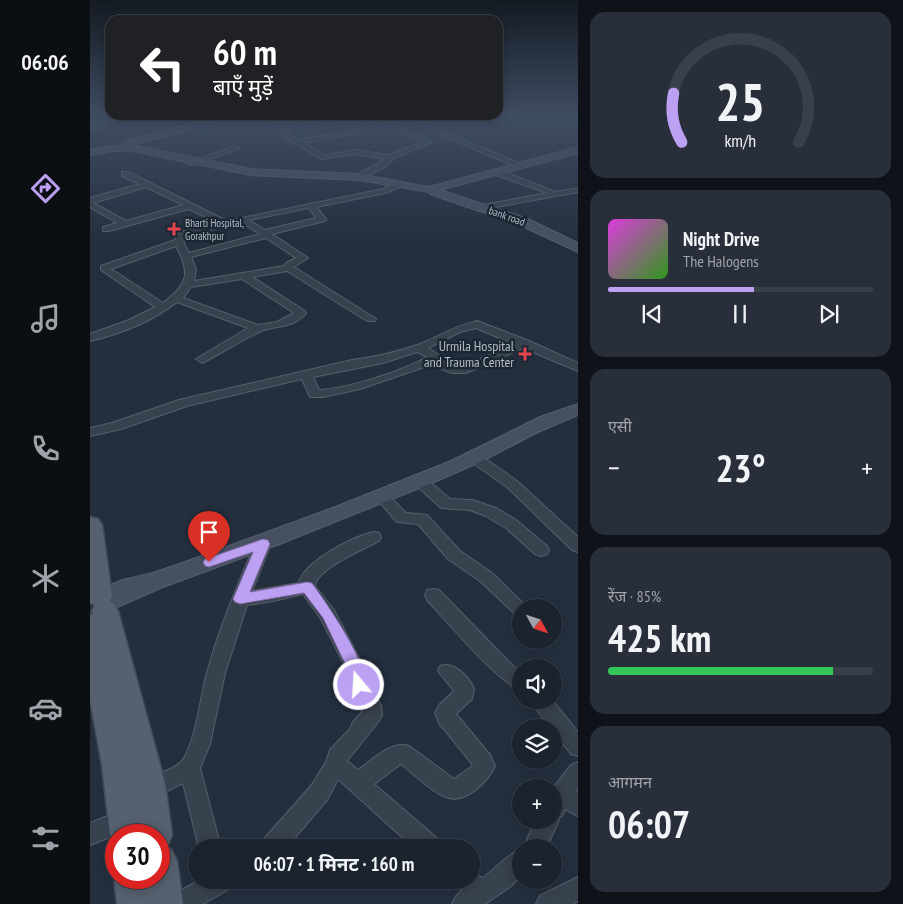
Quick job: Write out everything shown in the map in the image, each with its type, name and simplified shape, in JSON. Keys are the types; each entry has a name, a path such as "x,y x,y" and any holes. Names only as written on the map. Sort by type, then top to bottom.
{"main road":[{"name":"bank road","path":"169,157 248,174 357,180 429,190 524,222 578,248"},
{"path":"429,190 553,157"},
{"path":"192,162 251,172 360,178 398,185"},
{"path":"98,606 155,581 263,544 382,497 475,458 525,430 578,409"},
{"path":"90,525 98,606 125,824"},
{"path":"98,606 149,790 154,824"},
{"path":"133,889 135,904"},
{"path":"162,889 164,904"}],"street":[{"path":"192,162 207,157"},
{"path":"360,178 382,165 389,157"},
{"path":"500,157 522,166"},
{"path":"499,173 553,194"},
{"path":"125,174 227,224"},
{"path":"90,202 146,185"},
{"path":"164,308 143,296 104,268 178,242 184,234 286,210 384,191 398,185"},
{"path":"484,208 578,190"},
{"path":"90,202 125,224"},
{"path":"186,256 322,219 310,205"},
{"path":"106,229 190,206"},
{"path":"286,210 305,224"},
{"path":"243,220 303,258 289,265 289,268"},
{"path":"90,338 164,308 177,299 187,285 191,272 186,256 178,242"},
{"path":"187,285 289,268 371,319"},
{"path":"202,359 257,328 273,326 301,313 244,276"},
{"path":"177,299 257,328"},
{"path":"90,432 116,426 183,403 383,359 418,348 471,324 477,324 525,343 578,367"},
{"path":"306,375 311,390 318,394 365,384 432,361 450,369 466,369 525,343"},
{"path":"418,348 434,356 432,361"},
{"path":"475,458 512,484 578,546"},
{"path":"420,481 446,504 472,505 485,509 510,524 541,550"},
{"path":"382,497 402,518 422,519 459,560 486,577 512,601"},
{"path":"278,839 318,792 336,764 337,756 359,733 360,728 372,715 371,705 359,690 357,672 328,615 307,587 307,581 314,572 343,553 373,537"},
{"path":"149,790 190,768 203,740 216,673 240,599 263,544"},
{"path":"240,599 307,587"},
{"path":"433,595 512,675"},
{"path":"358,783 398,754 402,754 451,790 462,787 482,770 485,766 483,762 446,718 445,713 447,710 465,693 465,689 447,671"},
{"path":"547,709 578,747"},
{"path":"336,764 421,839"},
{"path":"190,768 208,839"},
{"path":"562,794 578,772"},
{"path":"562,801 578,806"},
{"path":"90,834 105,832"},
{"path":"471,892 503,878 512,869"},
{"path":"179,904 205,889"},
{"path":"548,904 578,889"}],"place":[{"name":"Bharti Hospital, Gorakhpur","path":"174,229"},
{"name":"Urmila Hospital and Trauma Center","path":"525,354"}],"route":[{"path":"209,562 263,544 240,599 307,587 328,615 357,672 359,685"}]}
